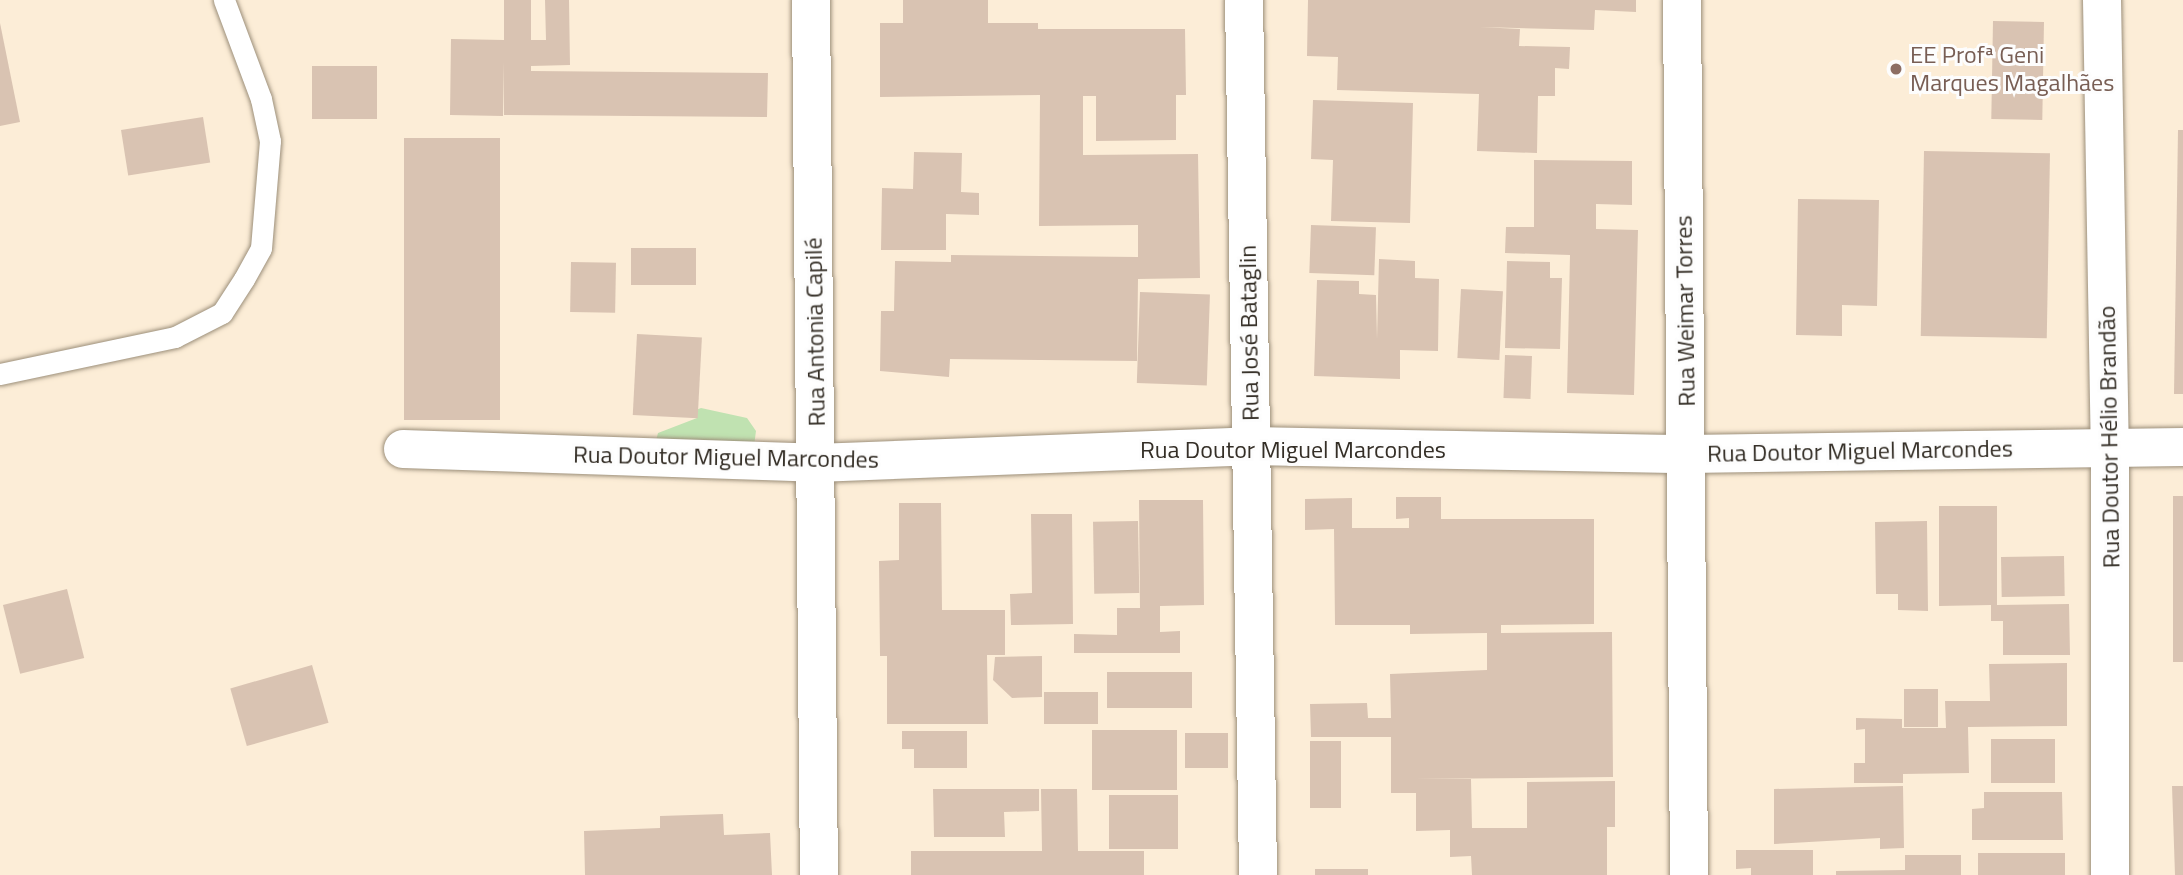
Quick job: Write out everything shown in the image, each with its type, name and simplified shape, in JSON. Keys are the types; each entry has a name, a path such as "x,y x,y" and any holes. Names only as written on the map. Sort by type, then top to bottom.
{"street":[{"name":"Rua Antonia Capilé","path":"811,0 819,875"},
{"name":"Rua José Bataglin","path":"1244,0 1258,875"},
{"name":"Rua Weimar Torres","path":"1682,0 1689,875"},
{"name":"Rua Doutor Hélio Brandão","path":"2102,0 2110,447 2110,875"},
{"name":"Rua Doutor Miguel Marcondes","path":"403,449 816,463 1251,446 1687,454 2183,447"}],"lane":[{"path":"0,374 175,337 222,313 244,279 261,248 270,141 261,99 224,0"}],"green space":[{"path":"701,408 747,418 756,431 754,446 654,448 658,433 697,418 686,414"}],"building":[{"path":"504,0 531,0 531,40 546,40 545,0 569,0 570,65 531,66 531,71 768,73 767,117 504,115 504,62 503,116 450,115 451,39 504,40"},
{"path":"903,0 988,0 988,23 1038,23 1038,29 1185,29 1186,95 1176,95 1176,140 1096,141 1096,96 1083,96 1083,155 1198,154 1200,278 1138,279 1137,361 950,359 949,377 880,371 881,311 894,311 895,261 951,262 951,255 1138,257 1138,225 1039,226 1040,95 880,97 880,23 903,23"},
{"path":"1308,0 1636,0 1636,12 1595,10 1594,30 1480,27 1520,29 1519,46 1570,47 1569,69 1555,68 1555,96 1538,96 1537,153 1477,151 1479,94 1337,90 1338,57 1307,56"},
{"path":"1993,21 2044,22 2042,120 1991,119"},
{"path":"0,23 20,122 0,126"},
{"path":"312,66 377,66 377,119 312,119"},
{"path":"1313,100 1413,103 1410,223 1331,221 1333,160 1311,159"},
{"path":"203,117 210,162 128,175 121,130"},
{"path":"2178,130 2183,130 2183,394 2174,394"},
{"path":"404,138 500,138 500,420 404,420"},
{"path":"1924,151 2050,153 2047,338 1921,336"},
{"path":"914,152 962,153 961,192 979,193 979,215 946,214 946,250 881,250 882,188 913,189"},
{"path":"1534,160 1632,161 1632,205 1596,204 1596,229 1638,230 1634,395 1567,393 1570,255 1505,253 1506,227 1534,227"},
{"path":"1798,199 1879,200 1877,306 1842,305 1842,336 1796,335"},
{"path":"1311,225 1376,227 1374,275 1309,273"},
{"path":"631,248 696,248 696,285 631,285"},
{"path":"1379,259 1415,261 1415,278 1439,279 1438,351 1400,350 1400,379 1314,376 1317,280 1359,281 1359,294 1376,295 1377,339"},
{"path":"1507,261 1550,262 1550,278 1562,278 1560,349 1505,348"},
{"path":"571,262 616,263 615,313 570,312"},
{"path":"1461,289 1503,291 1499,360 1457,358"},
{"path":"1140,292 1210,294 1207,385 1137,383"},
{"path":"637,334 702,337 698,418 633,415"},
{"path":"1505,355 1532,356 1530,399 1503,398"},
{"path":"2173,496 2183,496 2183,662 2173,662"},
{"path":"1396,497 1441,497 1441,519 1594,519 1594,624 1501,625 1501,633 1612,632 1613,777 1415,779 1471,779 1472,828 1527,828 1527,782 1615,781 1615,827 1607,827 1607,875 1472,875 1471,856 1450,857 1450,830 1416,831 1416,793 1391,793 1391,737 1311,737 1310,704 1367,703 1368,718 1391,718 1390,674 1487,670 1487,633 1410,634 1410,625 1335,625 1334,529 1305,530 1305,499 1352,498 1352,528 1409,528 1409,518 1396,519"},
{"path":"1139,500 1203,500 1204,605 1160,606 1160,632 1180,631 1180,653 1074,653 1074,634 1117,635 1117,608 1140,608"},
{"path":"899,503 941,503 942,610 1005,610 1005,655 987,655 988,724 887,724 887,656 880,656 879,561 899,560"},
{"path":"1939,506 1997,506 1997,605 2069,604 2070,655 2003,655 2003,621 1991,621 1991,605 1939,606"},
{"path":"1031,514 1072,514 1073,624 1011,625 1010,594 1032,593"},
{"path":"1138,521 1139,593 1094,594 1093,522"},
{"path":"1927,521 1928,611 1898,610 1898,594 1876,594 1875,522"},
{"path":"2064,556 2065,596 2002,597 2001,557"},
{"path":"67,589 84,658 20,674 3,605"},
{"path":"1042,656 1042,697 1012,698 993,680 995,657"},
{"path":"2067,663 2067,726 1968,727 1969,773 1903,774 1903,783 1854,783 1854,763 1865,763 1865,729 1856,730 1856,718 1902,719 1902,728 1946,728 1945,701 1990,701 1989,664"},
{"path":"312,665 329,723 247,746 230,688"},
{"path":"1107,672 1192,672 1192,708 1107,708"},
{"path":"1904,689 1938,689 1938,727 1904,727"},
{"path":"1044,692 1098,692 1098,724 1044,724"},
{"path":"1092,730 1177,730 1177,790 1092,790"},
{"path":"902,731 967,731 967,768 914,768 914,749 902,749"},
{"path":"1185,733 1228,733 1228,768 1185,768"},
{"path":"1991,739 2055,739 2055,783 1991,783"},
{"path":"1310,741 1341,741 1341,808 1310,808"},
{"path":"1903,786 1904,848 1880,849 1880,838 1774,844 1774,789"},
{"path":"2172,786 2183,786 2183,875 2175,875"},
{"path":"933,789 1039,789 1039,811 1004,812 1005,837 934,837"},
{"path":"1041,789 1077,789 1078,851 1144,851 1144,875 911,875 911,851 1042,851"},
{"path":"1984,792 2062,792 2063,840 1972,840 1972,809 1984,808"},
{"path":"1109,795 1178,795 1178,849 1109,849"},
{"path":"723,814 724,835 770,833 772,875 585,875 584,831 660,828 660,816"},
{"path":"1736,850 1813,850 1813,875 1751,875 1751,868 1736,869"},
{"path":"1978,853 2065,853 2065,875 1978,875"},
{"path":"1905,855 1961,855 1961,875 1836,875 1836,871 1905,870"},
{"path":"1315,869 1368,869 1368,875 1315,875"}],"place":[{"name":"EE Profª Geni Marques Magalhães","path":"1896,69"}]}
